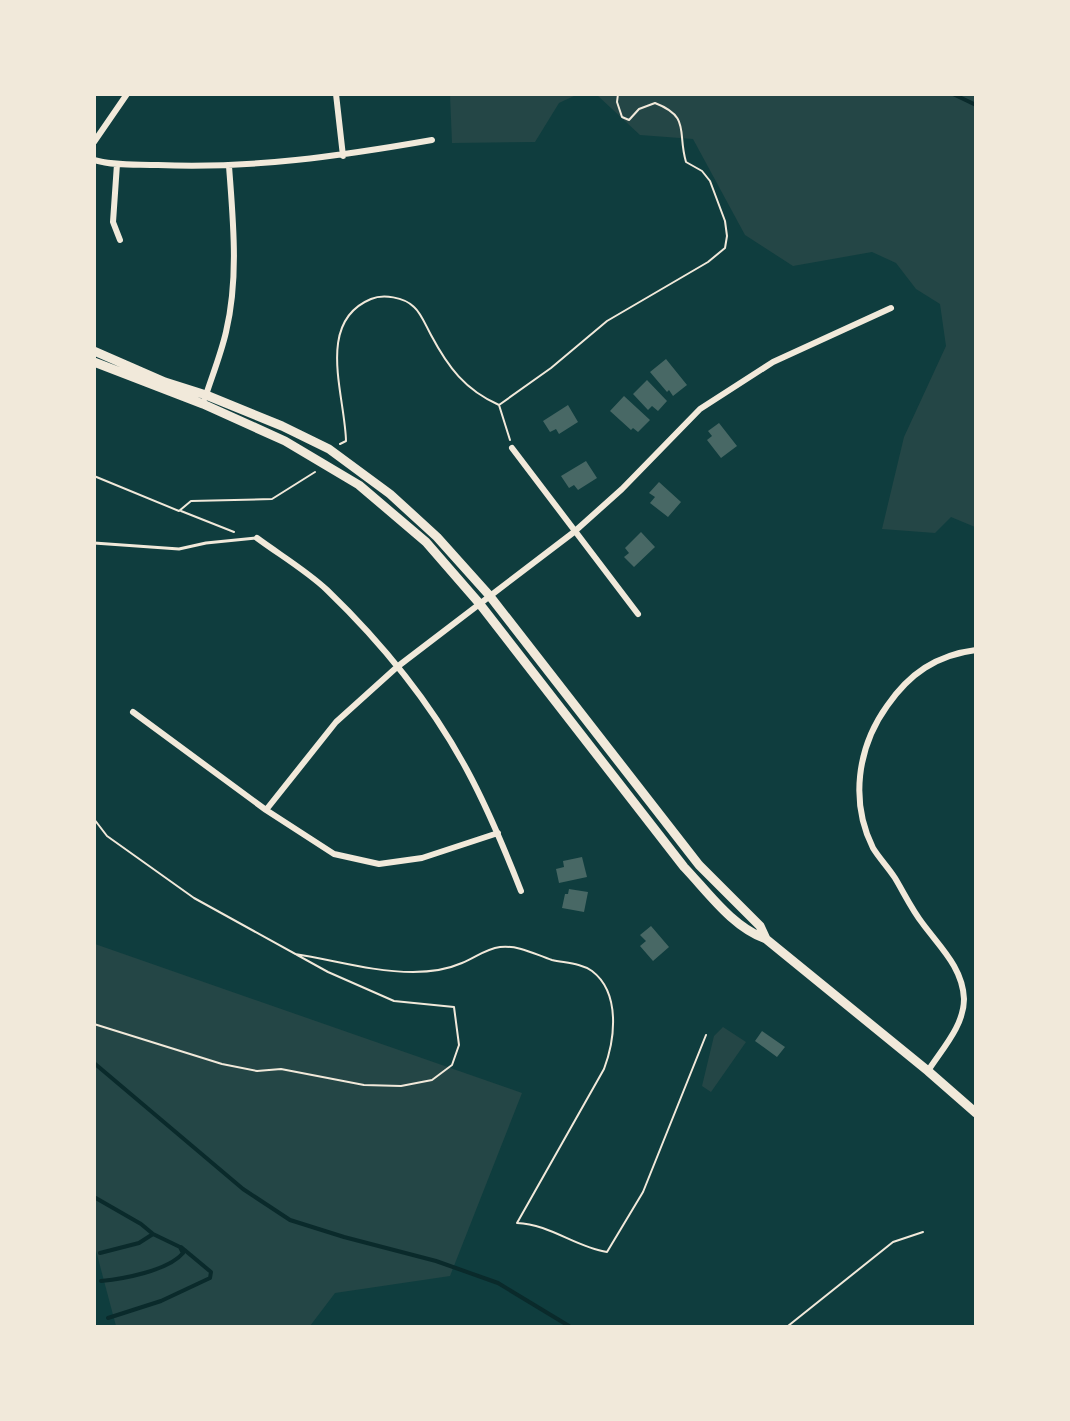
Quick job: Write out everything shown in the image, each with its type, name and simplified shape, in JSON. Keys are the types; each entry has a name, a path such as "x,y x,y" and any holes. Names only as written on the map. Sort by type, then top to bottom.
{"main road":[{"path":"94,351 205,399 285,441 359,485 426,542 479,603 684,867 751,934 766,939 928,1071 975,1113"},
{"path":"94,362 282,426 329,449 390,494 436,537 489,596 699,865 760,926 766,939"}],"street":[{"path":"94,142 127,94"},
{"path":"336,94 343,156"},
{"path":"94,160 117,164 229,166 343,156 432,140"},
{"path":"117,164 112,222 120,240"},
{"path":"205,399 226,331 233,281 234,226 229,166"},
{"path":"266,810 336,722 397,667 574,532 622,489 700,409 773,362 891,308"},
{"path":"512,448 638,614"},
{"path":"257,538 326,589 397,667 467,769 498,833 521,891"},
{"path":"928,1071 960,1023 964,998 952,960 922,923 874,848 859,808 862,757 875,726 900,687 937,660 955,652 975,650"},
{"path":"133,712 266,810 334,854 379,864 422,858 498,833"}],"lane":[{"path":"94,543 178,549 206,543 257,538"}],"path":[{"path":"499,405 551,368 607,321 708,262 724,248 727,236 720,205 702,171 687,162 682,148 681,122 672,110 655,103 639,109 628,120 622,117 617,102 618,94"},
{"path":"329,449 346,441 337,342 342,324 355,308 376,297 387,296 414,307 451,369 479,396 499,405 512,448"},
{"path":"180,511 190,501 272,499 315,471 320,463"},
{"path":"94,476 235,532"},
{"path":"94,819 115,843 194,898 327,972 394,1001 454,1007 459,1044 452,1065 432,1080 401,1086 364,1085 281,1069 256,1071 222,1064 94,1024"},
{"path":"295,954 385,971 413,972 439,971 463,963 481,952 498,947 516,947 591,970 603,984 611,1005 614,1020 611,1051 604,1069 518,1223 554,1231 593,1249 607,1252 643,1192 706,1035"},
{"path":"788,1326 893,1242 923,1232"}],"shaded area":[{"path":"450,94 576,95 559,103 535,142 452,143"},
{"path":"597,95 975,95 975,527 951,517 935,533 882,529 904,437 946,346 940,304 916,289 896,263 872,252 793,266 745,235 693,139 640,135"},
{"path":"95,944 522,1093 450,1276 335,1293 310,1326 116,1326 95,1247"},
{"path":"723,1027 746,1042 711,1092 702,1086 714,1036"}],"building":[{"path":"666,359 687,385 673,396 650,372"},
{"path":"647,380 667,401 658,411 652,406 648,410 633,394"},
{"path":"624,396 650,420 638,432 633,428 631,430 610,411"},
{"path":"568,405 578,422 559,434 556,429 550,432 543,421"},
{"path":"719,423 737,446 721,458 707,440 712,436 708,431"},
{"path":"586,461 597,478 578,490 574,485 569,488 561,476"},
{"path":"659,482 681,502 668,517 650,503 655,497 649,493"},
{"path":"641,532 655,547 634,567 624,557 629,553 625,548"},
{"path":"582,857 587,877 559,883 556,869 564,867 563,861"},
{"path":"569,889 588,892 584,912 562,908 565,894 568,894"},
{"path":"651,926 669,947 653,961 640,946 646,941 640,935"},
{"path":"762,1031 785,1047 777,1057 755,1041"}],"waterway":[{"path":"953,94 976,105"},
{"path":"94,1063 243,1189 290,1220 436,1261 498,1283 569,1326"},
{"path":"94,1197 141,1224 153,1234"},
{"path":"100,1253 139,1243 153,1234 180,1247 183,1253 167,1265 156,1269 101,1281"},
{"path":"108,1318 161,1301 210,1278 211,1272 181,1247"}]}
